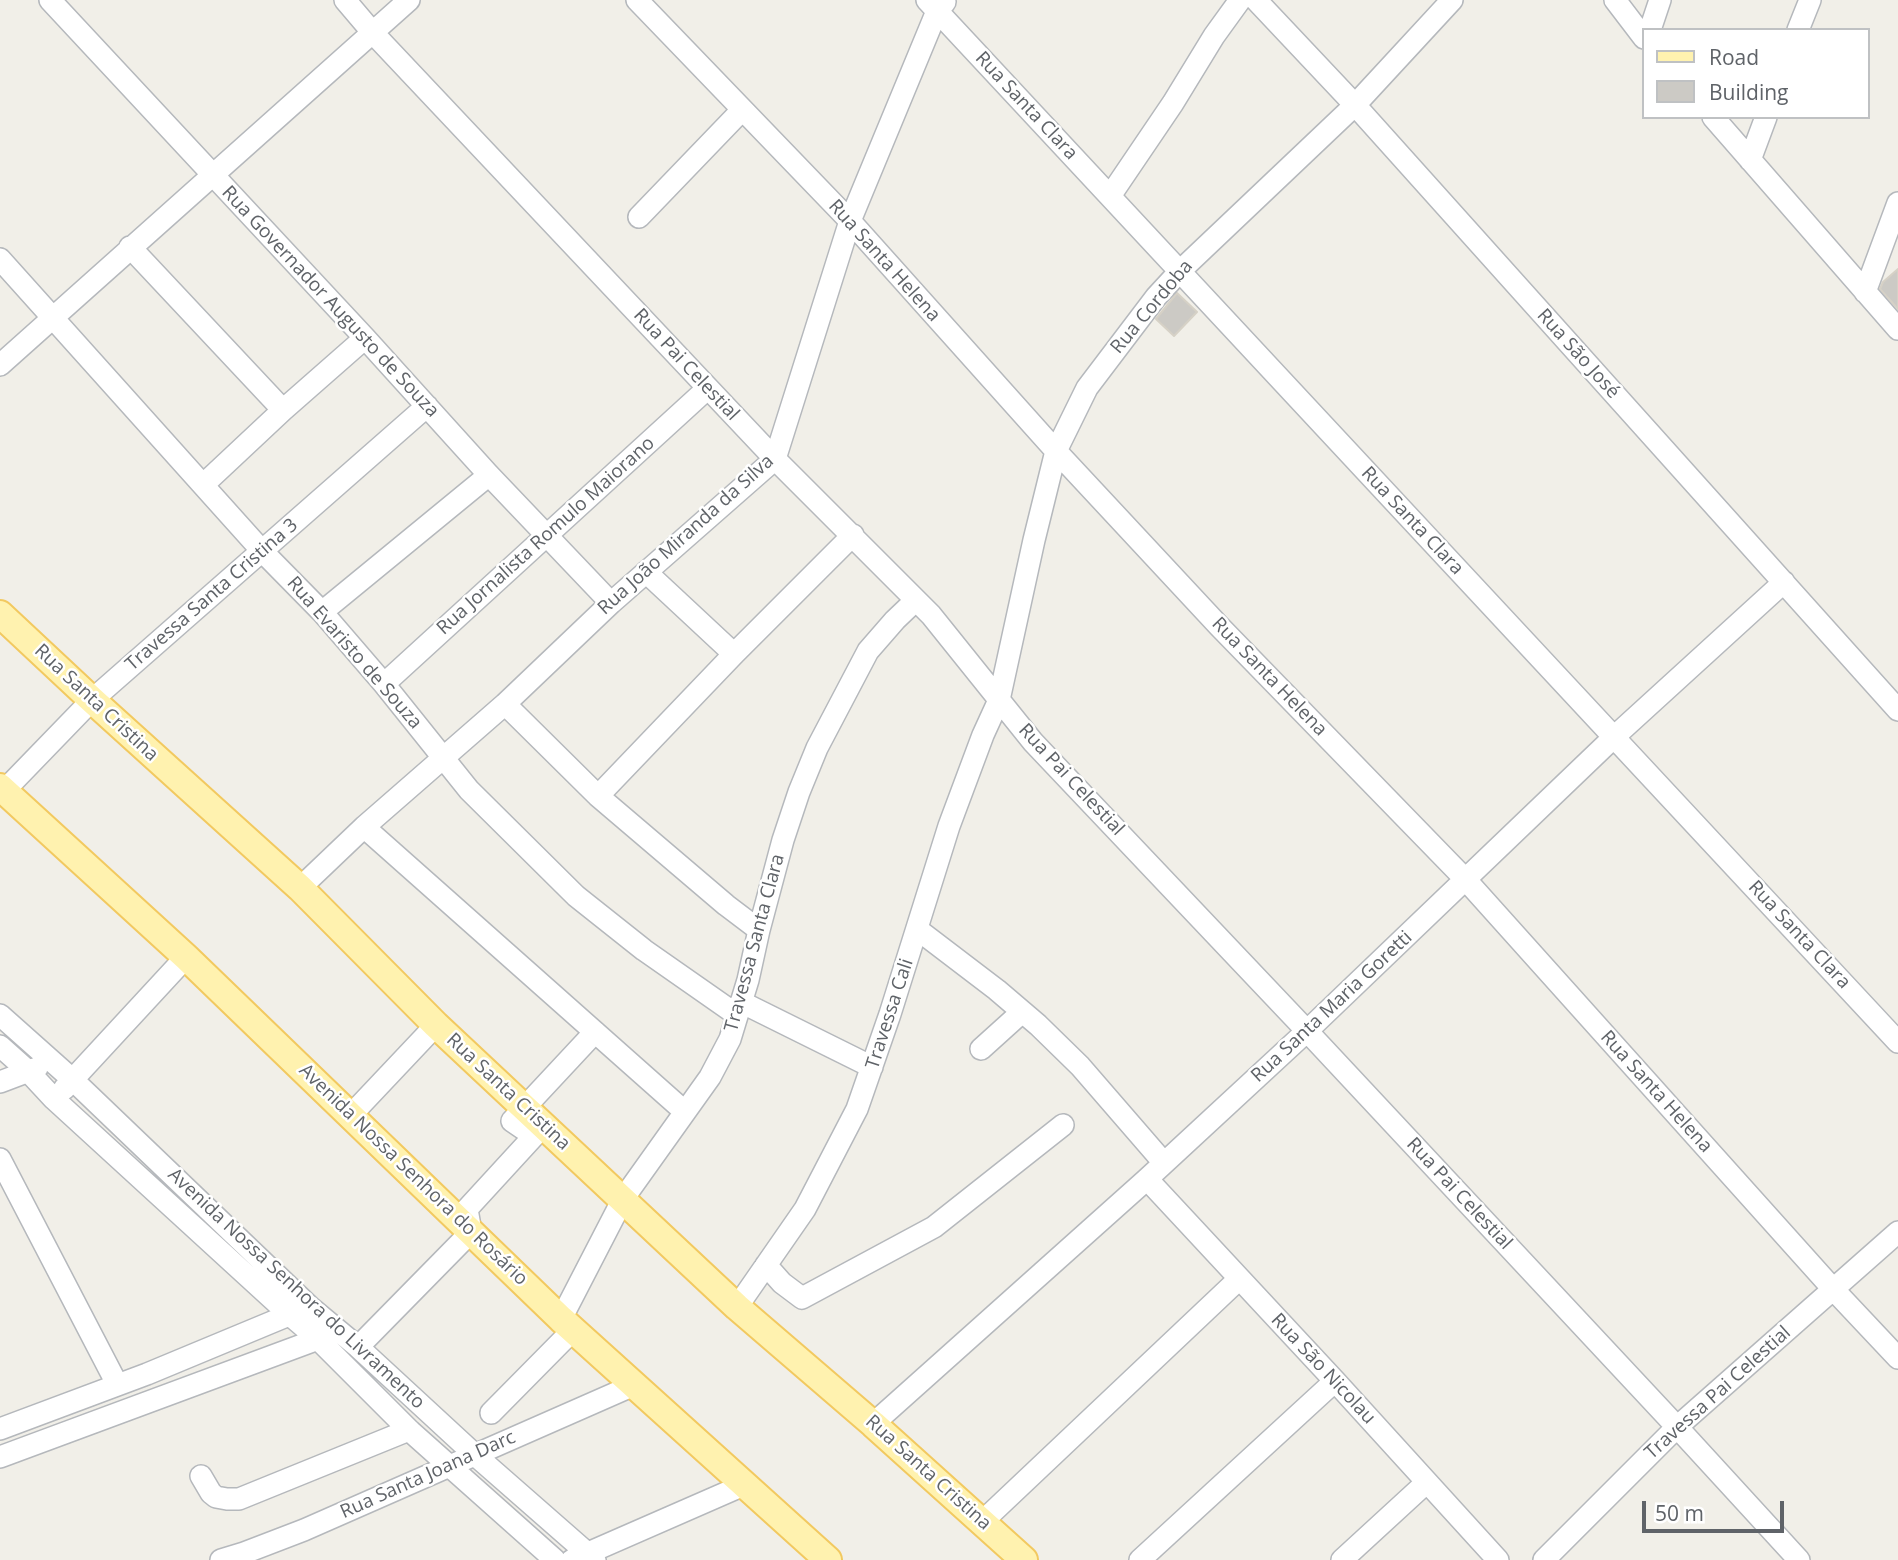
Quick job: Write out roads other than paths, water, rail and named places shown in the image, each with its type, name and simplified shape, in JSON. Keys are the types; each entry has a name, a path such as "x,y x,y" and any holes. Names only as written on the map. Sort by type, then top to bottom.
{"main road":[{"name":"Rua Santa Cristina","path":"0,614 300,888 436,1025 737,1307 873,1424 1024,1560"},
{"name":"Avenida Nossa Senhora do Rosário","path":"2,789 186,957 567,1324 828,1560"}],"street":[{"name":"Rua Governador Augusto de Souza","path":"50,0 365,338 488,475 611,603"},
{"name":"Rua Pai Celestial","path":"345,0 373,33 775,459 931,615 1033,742 1307,1031 1799,1560"},
{"path":"0,365 409,0"},
{"name":"Rua Santa Helena","path":"637,0 850,221 1056,451 1219,626 1466,880 1898,1358"},
{"path":"1110,196 1240,0"},
{"name":"Rua São José","path":"1256,0 1354,105 1898,710"},
{"name":"Rua Cordoba","path":"999,700 1056,451 1087,388 1156,297 1180,271 1354,105 1452,0"},
{"path":"1615,0 1643,37"},
{"path":"1651,28 1660,0"},
{"path":"1799,28 1810,0"},
{"name":"Rua Santa Clara","path":"937,4 1110,196 1898,1042"},
{"name":"Rua João Miranda da Silva","path":"300,888 364,827 505,704 611,603 775,459 850,221 937,4"},
{"path":"639,217 742,110"},
{"path":"1715,119 1898,329"},
{"path":"1750,160 1765,119"},
{"path":"1865,292 1898,203"},
{"path":"130,247 284,410"},
{"name":"Rua Evaristo de Souza","path":"0,259 263,551 322,612 469,790 576,896 644,950 739,1009 872,1067"},
{"path":"204,484 365,338"},
{"name":"Rua Jornalista Romulo Maiorano","path":"384,684 708,388"},
{"name":"Travessa Santa Cristina 3","path":"2,789 92,700 427,406"},
{"path":"322,612 488,475"},
{"path":"598,796 734,654 853,536"},
{"path":"646,572 734,654"},
{"name":"Rua Santa Maria Goretti","path":"873,1424 1147,1179 1307,1031 1615,737 1784,582"},
{"name":"Travessa Santa Clara","path":"491,1413 567,1324 624,1199 710,1077 730,1039 783,840 817,748 868,651 916,600"},
{"name":"Travessa Cali","path":"737,1307 804,1209 857,1109 949,826 999,700"},
{"path":"505,704 598,796 759,930"},
{"path":"364,827 684,1111"},
{"path":"917,929 1023,1012 1080,1066 1164,1163"},
{"path":"54,1099 186,957"},
{"path":"981,1049 1023,1012"},
{"name":"Avenida Nossa Senhora do Livramento","path":"0,1015 73,1080 300,1311"},
{"path":"351,1115 436,1025"},
{"path":"358,1347 471,1232 467,1209 534,1136 512,1121 595,1032"},
{"name":"Avenida Nossa Senhora do Livramento","path":"0,1046 54,1099 328,1335 409,1430 555,1560"},
{"path":"0,1082 52,1063"},
{"path":"766,1265 782,1283 802,1298 933,1227 1063,1125"},
{"path":"0,1159 117,1384"},
{"name":"Rua São Nicolau","path":"1147,1179 1498,1560"},
{"name":"Travessa Pai Celestial","path":"1544,1560 1677,1427 1898,1232"},
{"path":"983,1521 1240,1279"},
{"path":"0,1429 147,1374 300,1311"},
{"path":"0,1458 328,1335"},
{"name":"Avenida Nossa Senhora do Livramento","path":"328,1335 358,1347 585,1558"},
{"path":"1140,1560 1335,1381"},
{"name":"Rua Santa Joana Darc","path":"220,1560 304,1530 634,1384"},
{"path":"201,1476 216,1497 239,1499 409,1430"},
{"path":"1342,1560 1427,1482"},
{"path":"585,1558 746,1484"}]}
